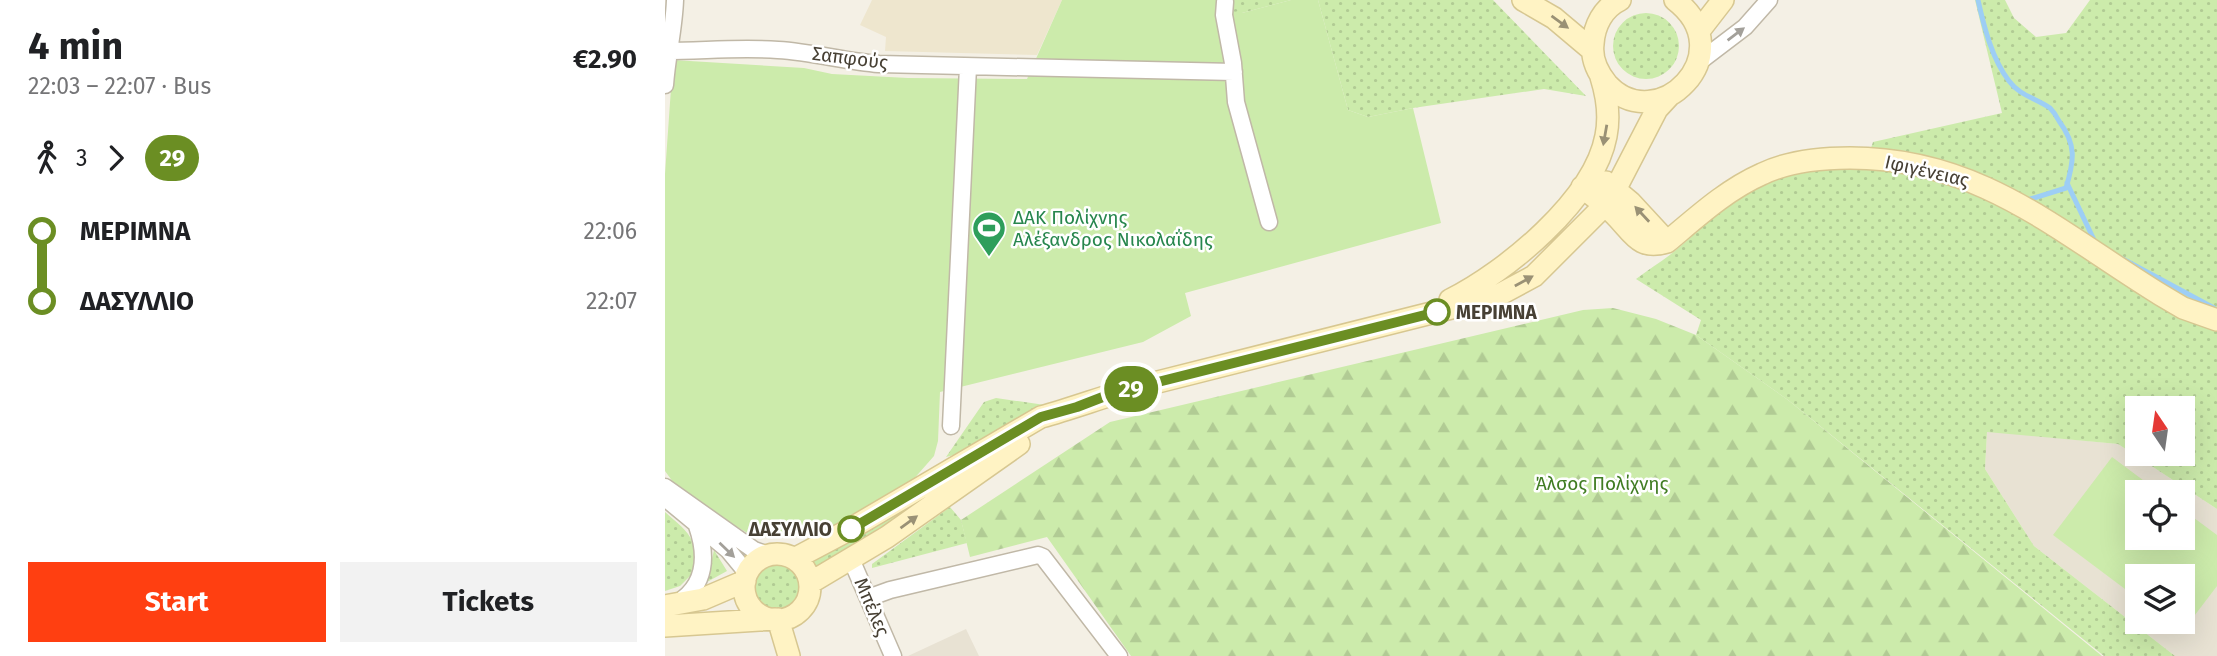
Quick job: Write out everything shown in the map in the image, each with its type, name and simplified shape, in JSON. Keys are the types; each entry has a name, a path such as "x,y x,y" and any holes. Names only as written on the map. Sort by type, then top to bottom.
{"street":[{"path":"665,85 667,51 674,30 675,0"},
{"path":"1523,0 1554,18 1592,50"},
{"path":"1413,318 1472,289 1518,257 1538,238 1587,180 1601,154 1607,135 1608,116 1607,96 1592,50 1594,32 1602,16 1620,0"},
{"path":"793,559 845,532 1041,417 1118,392 1495,297 1534,276 1610,198 1657,109 1692,76 1699,62 1699,32 1693,19 1675,0"},
{"path":"1699,32 1723,0"},
{"path":"1699,62 1743,29 1769,0"},
{"path":"1225,2 1224,19 1234,72 1236,102 1269,222"},
{"name":"Σαπφούς","path":"667,51 779,50 863,63 1234,72"},
{"path":"951,426 968,67"},
{"path":"1601,77 1625,96 1639,100 1669,96"},
{"name":"Ιφιγένειας","path":"1587,180 1610,198 1644,215 1667,242 1748,181 1794,163 1827,158 1859,158 1894,161 1950,173 2008,198 2039,215 2172,301 2217,320"},
{"path":"810,583 887,537 1077,407"},
{"path":"665,487 750,547 768,555"},
{"path":"665,498 731,553 746,577 745,594 751,607 762,616 777,619"},
{"path":"667,612 690,593 701,577 704,557 697,526"},
{"path":"782,554 793,559 805,570 810,583 808,597 801,609 789,617 777,619 667,612 709,597 746,577 756,562 768,555 782,554"},
{"path":"868,598 890,590 1038,555 1043,557 1119,656"},
{"name":"Μπέλες","path":"851,559 893,656"},
{"path":"777,619 789,656"}],"shaded area":[{"path":"872,0 1062,0 1037,55 885,51 886,37 860,25"},
{"path":"1987,431 2118,444 2125,449 2125,466 2152,466 2173,480 2125,480 2125,550 2195,550 2195,495 2217,509 2217,656 2175,656 2147,634 2195,634 2195,564 2125,564 2125,617 2034,546 1985,469"},
{"path":"966,629 979,656 908,656"}],"green space":[{"name":"ΔΑΚ Πολίχνης Αλέξανδρος Νικολαΐδης","path":"1062,0 1233,0 1232,12 1242,13 1291,0 1318,0 1348,110 1368,117 1413,108 1441,223 1185,293 1191,316 1143,342 940,392 938,441 934,456 912,481 860,513 814,536 749,534 714,513 673,482 665,471 665,174 673,60 804,68 832,74 1027,79"},
{"path":"1233,0 1291,0 1242,13 1232,13"},
{"path":"1318,0 1493,0 1586,96 1544,89 1368,117 1348,110"},
{"path":"1975,0 2005,0 2014,18 2036,37 2066,33 2090,0 2217,0 2217,509 2195,495 2195,480 2173,480 2152,466 2195,466 2195,396 2125,396 2125,449 2118,444 1987,432 1985,469 2034,546 2125,617 2125,634 2147,634 2175,656 2104,656 1788,400 1696,335 1701,320 1636,279 1746,193 1783,177 1837,169 1864,169 1873,142 2002,113"},
{"path":"1640,13 1652,13 1664,18 1674,28 1679,46 1677,59 1664,74 1652,79 1640,79 1628,74 1618,64 1613,52 1613,40 1618,28 1628,18"},
{"name":"Άλσος Πολίχνης","path":"1613,308 1656,319 1696,335 1788,400 2102,656 1131,656 1047,537 970,557 961,520 1110,422 1583,310"},
{"path":"996,398 1045,405 946,457 984,402"},
{"path":"2112,457 2143,480 2125,480 2125,550 2195,550 2195,519 2217,535 2217,586 2195,615 2195,564 2125,564 2125,589 2053,535"},
{"path":"977,459 877,532 818,570 812,559"},
{"path":"950,507 961,520 967,543 872,568 872,564"},
{"path":"665,512 690,538 695,560 694,572 680,586 665,591"},
{"path":"714,550 727,571 707,582"},
{"path":"777,562 795,569 802,587 795,605 777,612 759,605 752,587 759,569"}],"waterway":[{"path":"1978,0 1989,42 2003,72 2018,90 2050,108 2065,130 2071,146 2071,170 2066,188 2024,201"},
{"path":"2067,183 2095,242"},
{"path":"2121,258 2214,308"}],"bus line":[{"name":"29","path":"851,529 1041,417 1138,387 1437,312"}],"place":[{"name":"ΔΑΚ Πολίχνης Αλέξανδρος Νικολαΐδης","path":"989,258"},
{"name":"ΜΕΡΙΜΝΑ","path":"1437,312"},
{"name":"ΔΑΣΥΛΛΙΟ","path":"851,529"}]}
